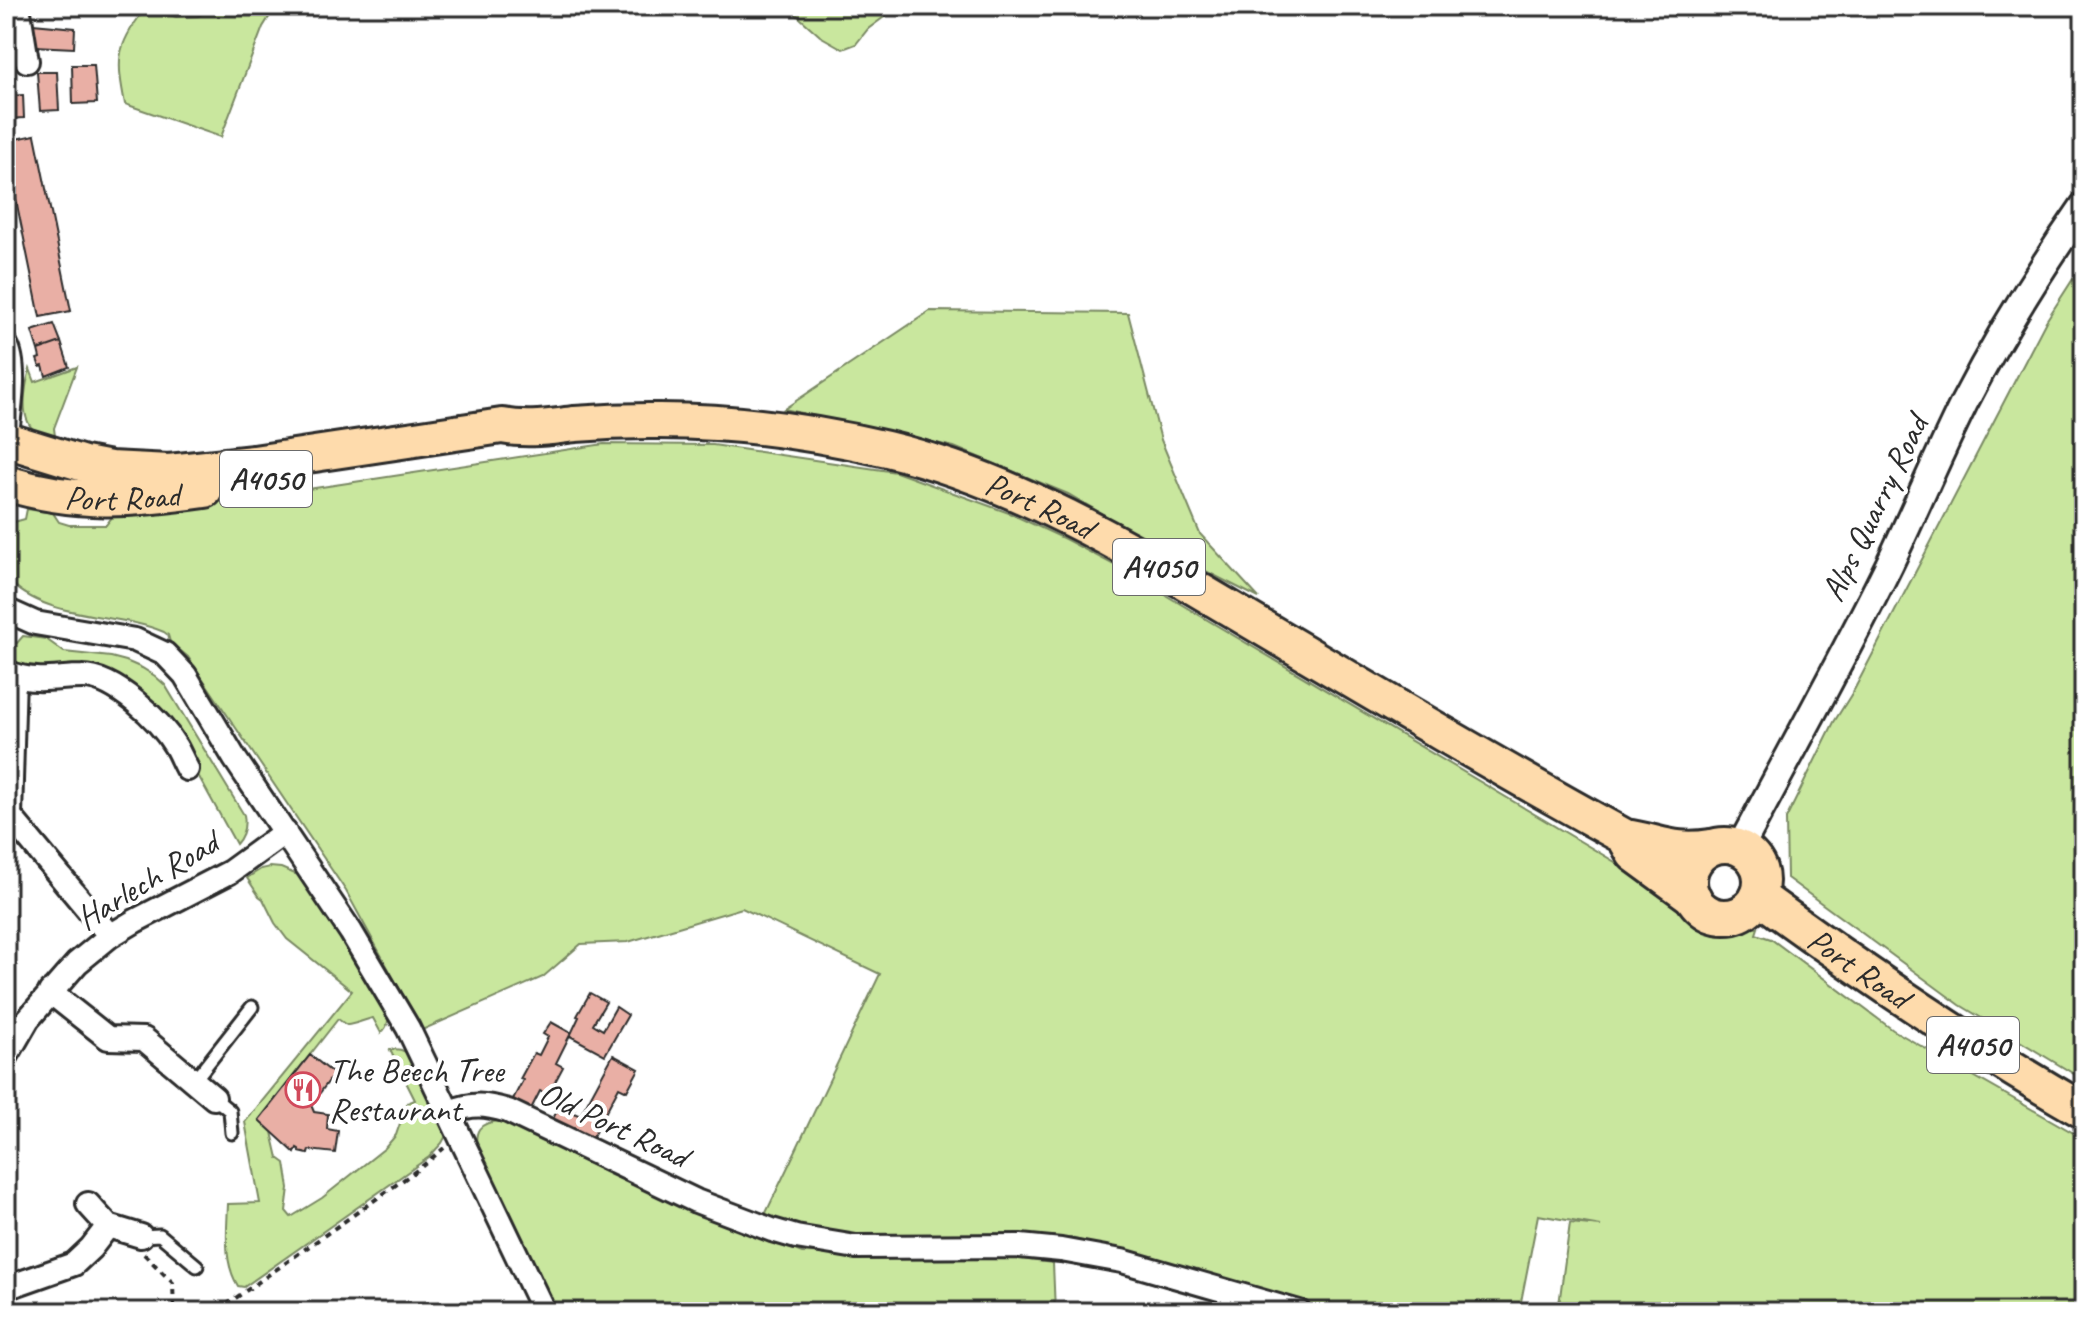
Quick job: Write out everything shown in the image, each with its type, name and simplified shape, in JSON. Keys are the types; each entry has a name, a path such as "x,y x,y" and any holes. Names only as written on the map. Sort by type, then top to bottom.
{"main road":[{"name":"Port Road","path":"6,440 84,464 110,469 169,472 254,463 502,426 523,430 648,421 771,428 891,450 1044,504 1103,535 1488,761 1625,837 1674,849 1725,848"},
{"name":"Port Road","path":"6,483 35,491 121,500 416,459 503,439 523,430"},
{"name":"Port Road","path":"1625,837 1634,854 1694,898"},
{"path":"1694,898 1690,887 1693,864 1701,854 1725,848 1752,856 1761,875 1758,896"},
{"name":"Port Road","path":"1758,896 1864,974 2084,1111"},
{"name":"A4050","path":"1694,898 1710,914 1721,917 1743,912 1758,896"}],"street":[{"path":"18,6 27,61"},
{"name":"Alps Quarry Road","path":"1725,848 1850,643 1965,403 2024,298 2084,206"},
{"path":"6,345 11,366 6,440"},
{"path":"6,610 35,623 135,640 165,654 185,675 235,759 379,976 423,1056 544,1312"},
{"path":"110,936 8,816 10,673 44,681 85,677 113,685 165,732 187,769"},
{"name":"Harlech Road","path":"6,1057 28,1019 50,992 77,963 110,936 230,872 285,832"},
{"path":"50,992 108,1038 144,1039 214,1098"},
{"name":"Old Port Road","path":"449,1112 480,1104 508,1111 696,1201 796,1237 870,1248 1020,1246 1061,1250 1122,1261 1299,1312"},
{"path":"88,1204 108,1226 141,1236"},
{"path":"6,1288 74,1264 108,1226"}],"lane":[{"path":"194,1081 252,1007"},
{"path":"214,1098 230,1111 232,1133"},
{"path":"141,1236 160,1235 197,1266"}],"path":[{"path":"216,1312 420,1168 460,1135"},
{"path":"163,1271 173,1283 174,1312"}],"green space":[{"path":"139,6 176,17 198,16 217,6 276,6 263,27 221,137 125,104 120,55 127,35 143,12"},
{"path":"790,6 899,6 868,29 856,44 843,49 820,36"},
{"path":"2084,262 2084,1080 1960,1005 1787,878 1786,819 2046,321"},
{"path":"930,311 1128,313 1161,440 1200,534 1259,598 1166,551 1068,494 954,447 784,409"},
{"path":"77,367 54,428 55,436 42,435 34,430 25,413 25,390 30,369 35,382"},
{"path":"604,444 713,445 896,472 1009,513 1120,568 1674,897 1696,921 1726,930 1758,928 1756,934 1771,939 1893,1030 2084,1139 2084,1312 1558,1312 1570,1223 1601,1226 1538,1215 1519,1312 1335,1312 1071,1238 993,1241 840,1236 763,1219 880,974 742,908 628,942 581,944 543,977 422,1030 346,891 188,657 170,642 168,635 144,625 80,613 39,601 21,591 6,577 6,529 14,522 25,519 27,509 53,513 59,522 69,525 106,525 113,516"},
{"path":"23,636 46,639 64,652 126,661 155,676 165,685 244,815 244,830 236,844 198,775 152,707 6,660 6,638 17,643"},
{"path":"270,867 295,874 299,869 387,1009 388,1016 387,1025 381,1033 373,1018 349,1025 338,1019 259,1120 272,1132 278,1158 285,1163 289,1188 286,1211 291,1217 322,1198 385,1148 396,1135 407,1103 415,1100 390,1050 409,1054 448,1132 429,1157 244,1287 238,1286 233,1277 227,1235 228,1204 260,1203 245,1122 352,991 287,939 275,923 263,899 247,878"},
{"path":"499,1121 611,1175 802,1253 998,1256 1053,1263 1055,1312 557,1312 477,1150 479,1129"}],"building":[{"path":"33,24 75,28 74,48 33,46"},
{"path":"72,65 94,65 97,103 73,104"},
{"path":"37,72 57,72 59,110 40,111"},
{"path":"23,95 24,118 6,119 6,96"},
{"path":"35,135 71,311 40,317 6,151 6,141"},
{"path":"54,324 61,342 38,350 32,331"},
{"path":"61,342 69,367 46,376 37,359 40,358 38,350"},
{"path":"590,993 606,1002 593,1024 603,1030 616,1007 628,1015 605,1055 570,1036"},
{"path":"551,1022 571,1033 556,1063 563,1067 548,1095 540,1091 530,1111 512,1101 534,1053 539,1055 548,1037 543,1034"},
{"name":"The Beech Tree Restaurant","path":"310,1055 334,1074 311,1105 314,1112 328,1114 327,1129 338,1131 335,1153 309,1150 308,1154 299,1152 297,1148 295,1153 259,1120"},
{"path":"613,1055 639,1069 627,1091 619,1087 591,1140 552,1121 561,1102 575,1108 572,1112 580,1116"}],"place":[{"name":"The Beech Tree Restaurant","path":"303,1090"}]}
